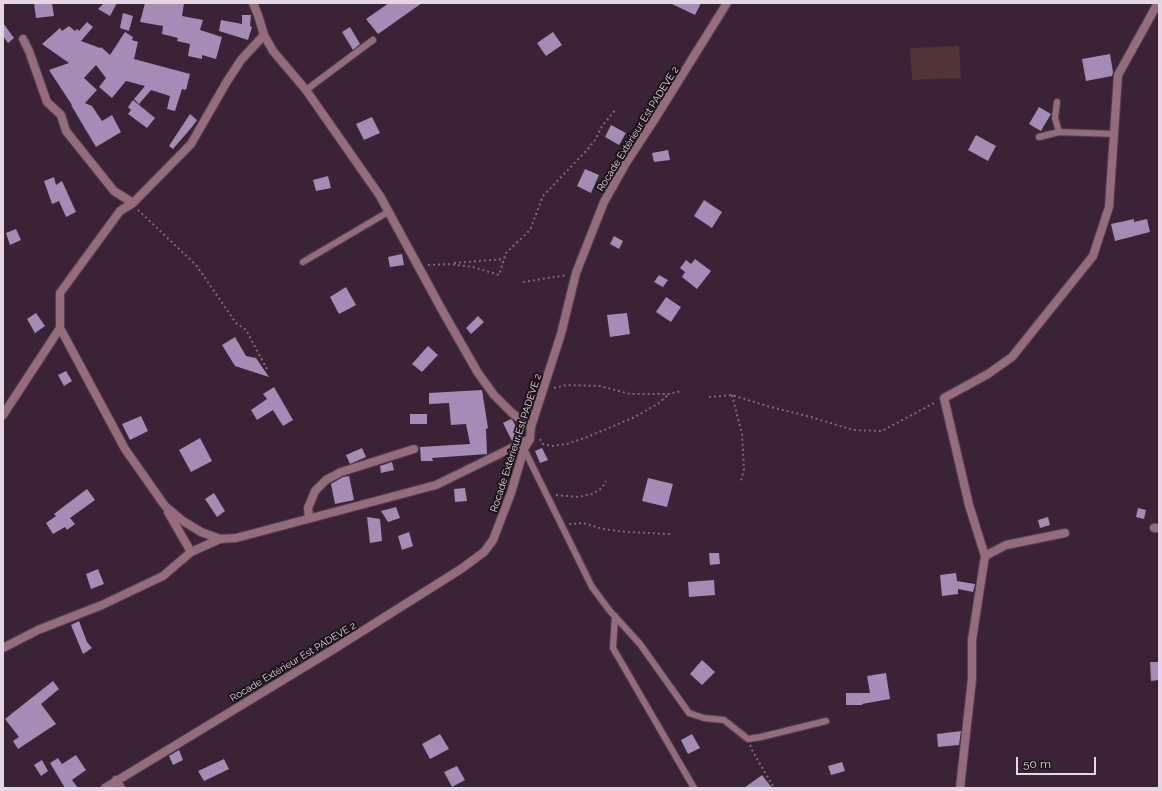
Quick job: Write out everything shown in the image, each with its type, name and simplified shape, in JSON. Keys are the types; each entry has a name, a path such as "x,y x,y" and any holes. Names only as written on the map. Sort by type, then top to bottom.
{"street":[{"path":"253,3 264,34 273,51 306,90 380,196 417,266 478,373 494,395 512,413 531,427"},
{"name":"Rocade Extérieur Est PADEVE 2","path":"105,788 461,569 484,552 494,540 524,449 530,440 531,427 561,334 576,273 604,202 626,163 727,3"},
{"path":"960,788 972,679 972,640 984,556 969,505 944,398 988,374 1012,357 1093,256 1110,207 1118,75 1158,3"},
{"path":"191,552 165,506 125,449 60,328 60,293 120,211 132,203 191,144 241,60 264,34"},
{"path":"23,39 48,102 61,116 66,131 114,191 132,203"},
{"path":"3,415 60,328"},
{"path":"3,648 38,630 102,605 164,576 191,552 220,539 236,538 436,484 530,440"},
{"path":"309,518 308,508 315,491 326,480 341,472 414,449"},
{"path":"165,506 182,521 201,532 220,539"},
{"path":"984,556 1006,545 1065,533"},
{"path":"116,780 121,788"}],"lane":[{"path":"306,90 373,40"},
{"path":"1057,102 1055,118 1059,132"},
{"path":"1039,137 1059,132 1114,134"},
{"path":"303,262 388,212"},
{"path":"524,449 592,587 640,644 689,713 704,718 724,720 748,739 826,721"},
{"path":"615,616 613,648 694,788"}],"path":[{"path":"448,264 473,266 499,275 506,253 530,230 543,196 587,150 595,140 602,126 616,109"},
{"path":"132,203 196,265 236,323 246,330 267,369"},
{"path":"417,266 504,259"},
{"path":"523,282 576,273"},
{"path":"543,391 567,385 600,386 630,394 669,394 680,391"},
{"path":"531,427 543,444 551,446 567,444 609,429 635,417 659,403 669,394"},
{"path":"732,395 742,434 744,468 741,481"},
{"path":"709,397 732,395 853,430 882,430 944,398"},
{"path":"546,494 578,497 592,494 602,488 606,481"},
{"path":"562,525 583,523 603,529 627,532 670,534"},
{"path":"753,752 774,788"}],"shaded area":[{"path":"959,46 961,78 912,80 910,48"}],"building":[{"path":"34,3 52,3 54,16 36,18"},
{"path":"104,3 117,3 110,16 98,9"},
{"path":"145,3 184,3 182,16 203,20 200,30 222,37 216,59 202,55 202,59 188,56 190,44 177,41 178,38 162,34 163,26 140,22"},
{"path":"389,3 422,3 378,34 366,19"},
{"path":"670,3 701,3 695,15"},
{"path":"123,13 133,16 129,31 120,28"},
{"path":"242,15 251,15 250,26 252,27 248,40 219,31 221,20 242,24"},
{"path":"87,22 93,27 81,41 100,48 101,47 110,55 125,32 133,37 132,40 138,42 134,59 190,74 186,90 182,89 175,111 167,109 170,96 151,90 139,104 134,99 145,86 126,81 112,98 99,87 106,78 96,65 84,78 97,90 85,103 92,106 102,121 112,115 121,132 96,147 72,105 49,70 69,63 42,44 60,28 62,31 69,26 75,31 77,29 79,31"},
{"path":"3,23 14,38 8,43 3,36"},
{"path":"350,27 360,44 353,50 342,32"},
{"path":"553,32 562,45 546,56 537,43"},
{"path":"1110,54 1113,72 1112,76 1086,81 1082,59"},
{"path":"133,100 155,118 147,128 128,114 131,110 128,107"},
{"path":"1039,107 1051,114 1041,131 1029,124"},
{"path":"190,114 197,120 173,149 169,146"},
{"path":"372,117 380,133 364,140 356,124"},
{"path":"611,125 626,133 619,145 605,137"},
{"path":"976,135 996,146 988,161 968,150"},
{"path":"668,150 670,160 654,162 652,153"},
{"path":"585,169 599,175 591,193 577,186"},
{"path":"328,176 331,188 316,191 313,180"},
{"path":"54,177 56,185 62,181 76,212 66,217 59,201 52,204 44,181"},
{"path":"704,200 722,212 712,228 694,216"},
{"path":"1134,219 1134,222 1147,219 1150,232 1115,241 1111,224"},
{"path":"16,229 21,240 10,245 6,233"},
{"path":"614,236 623,241 619,249 610,244"},
{"path":"402,254 404,265 390,267 388,257"},
{"path":"695,259 711,271 697,289 682,277 685,272 680,268 686,260 691,264"},
{"path":"659,275 668,280 663,287 654,282"},
{"path":"346,287 356,305 339,314 330,297"},
{"path":"666,297 681,307 671,322 656,312"},
{"path":"36,313 45,326 35,333 27,319"},
{"path":"627,313 630,334 610,337 607,315"},
{"path":"478,316 484,322 471,334 466,328"},
{"path":"235,337 246,356 256,358 269,377 235,366 222,345"},
{"path":"428,346 438,355 422,372 412,364"},
{"path":"66,371 72,381 64,386 58,375"},
{"path":"274,387 293,420 283,426 273,410 257,420 251,410 267,399 263,394"},
{"path":"482,390 488,428 486,429 487,454 432,458 433,461 421,461 420,447 470,444 466,424 451,425 449,403 429,404 429,393"},
{"path":"410,414 427,414 427,424 410,424"},
{"path":"141,416 148,431 130,440 122,424"},
{"path":"511,419 521,437 512,441 503,423"},
{"path":"200,438 212,461 191,472 179,450"},
{"path":"362,448 366,457 350,464 346,455"},
{"path":"542,448 548,460 540,463 535,451"},
{"path":"392,462 394,470 381,473 380,466"},
{"path":"349,476 354,500 335,504 331,484 343,477"},
{"path":"648,478 673,484 667,507 642,501"},
{"path":"465,488 467,501 455,502 454,489"},
{"path":"87,489 95,500 70,518 75,524 67,530 65,527 53,534 46,523 56,516 54,514"},
{"path":"214,493 225,511 217,517 205,499"},
{"path":"396,507 400,518 388,522 381,511"},
{"path":"1138,508 1146,510 1144,519 1136,517"},
{"path":"367,517 380,519 382,541 370,543"},
{"path":"1048,517 1050,525 1040,528 1038,520"},
{"path":"409,532 413,546 402,550 398,536"},
{"path":"709,553 719,553 720,564 710,565"},
{"path":"98,569 104,584 91,589 86,574"},
{"path":"956,573 957,581 975,584 973,592 958,589 958,594 942,596 940,575"},
{"path":"714,580 715,595 689,597 688,582"},
{"path":"79,621 87,642 92,648 83,654 71,625"},
{"path":"702,660 715,672 702,685 690,674"},
{"path":"1150,662 1159,662 1159,680 1151,681"},
{"path":"886,673 890,699 862,705 846,705 846,693 870,693 867,676"},
{"path":"53,681 59,689 41,704 56,724 18,749 13,741 19,737 5,719"},
{"path":"961,731 959,745 938,747 937,734"},
{"path":"440,734 449,749 430,759 422,744"},
{"path":"692,734 700,748 688,754 681,740"},
{"path":"179,750 183,760 173,765 169,756"},
{"path":"76,755 86,770 72,780 78,788 65,788 50,763 58,758 62,764"},
{"path":"224,759 229,769 204,781 198,771"},
{"path":"42,760 48,771 41,776 34,765"},
{"path":"842,762 845,771 831,775 828,766"},
{"path":"457,766 465,780 452,787 444,772"},
{"path":"762,775 772,788 744,788"}]}
